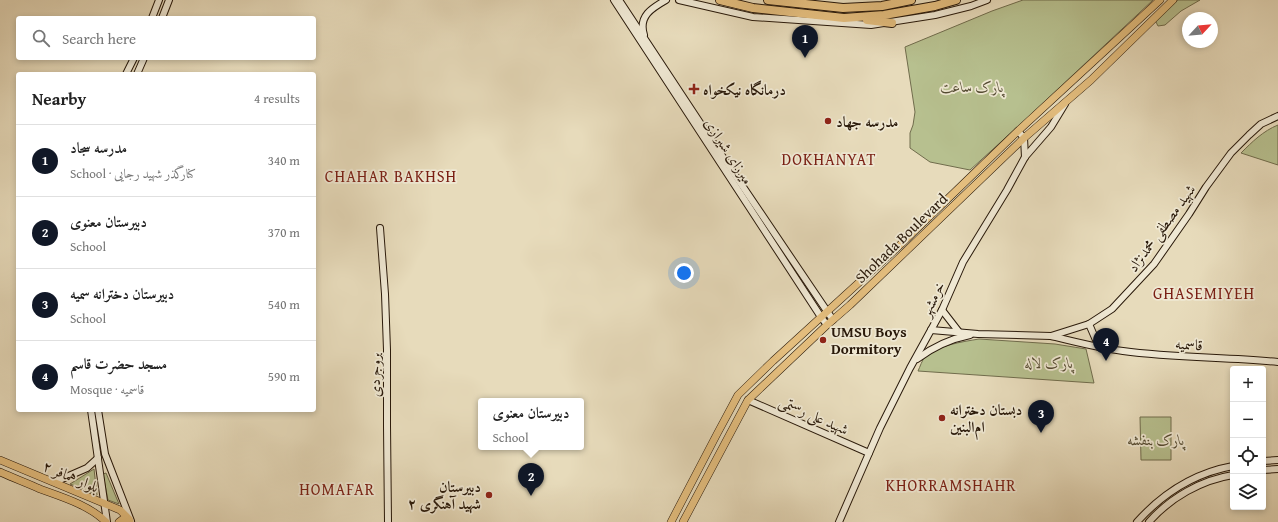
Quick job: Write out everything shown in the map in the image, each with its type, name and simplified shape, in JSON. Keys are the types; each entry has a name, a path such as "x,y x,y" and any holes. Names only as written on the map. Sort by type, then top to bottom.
{"highway":[{"path":"720,0 753,8 892,23"},
{"path":"768,0 843,8 882,6 911,0"},
{"path":"882,6 897,0"},
{"path":"844,18 884,15 935,6 956,0"}],"main road":[{"path":"153,16 159,0"},
{"path":"163,16 169,0"},
{"name":"میرزای شیرازی","path":"614,0 821,317 830,322"},
{"name":"میرزای شیرازی","path":"619,0 827,312 830,322"},
{"path":"646,41 643,32 643,22 653,7 666,0"},
{"path":"678,0 753,17 870,25 892,23 935,15 987,0"},
{"name":"Shohada Boulevard","path":"671,522 716,434 738,395 900,245 1018,131 1160,0"},
{"name":"Shohada Boulevard","path":"684,522 748,400 1024,138 1090,80 1173,0"},
{"path":"127,72 133,60"},
{"path":"138,72 143,60"},
{"name":"خرمشهر","path":"839,522 880,428 942,310 963,262 1007,190 1025,157 1051,127 1068,99"},
{"name":"شهید مصطفی محمدنژاد","path":"931,330 978,334 1051,336 1088,324 1112,310 1154,264 1231,153 1262,124 1278,116"},
{"path":"1018,131 1024,138 1025,157"},
{"name":"بروجردی","path":"380,228 385,294 387,350 386,426 388,522"},
{"path":"942,310 959,332"},
{"path":"1088,324 1099,347"},
{"path":"914,361 928,350 943,343 961,337 978,334"},
{"name":"قاسمیه","path":"1051,336 1123,351 1278,362"},
{"path":"773,361 782,369"},
{"name":"شهید علی رستمی","path":"748,400 869,453"},
{"path":"91,412 107,522"},
{"path":"98,412 105,454 131,521"},
{"name":"بلوار همافر ۲","path":"0,460 122,511 131,521"},
{"path":"98,460 103,463 107,460"},
{"path":"54,482 87,468 98,460"},
{"path":"1266,461 1278,460"},
{"path":"1137,522 1166,495 1187,481 1206,472 1230,467"},
{"path":"1266,470 1278,469"},
{"name":"بلوار همافر ۲","path":"0,472 69,500 100,516 107,522"},
{"path":"1148,522 1171,502 1192,488 1208,481 1230,476"},
{"path":"1187,481 1192,488"},
{"path":"119,522 123,519 131,521"}],"green space":[{"name":"پارک ساعت","path":"1023,0 1153,0 970,170 930,162 910,148 910,133 915,112 905,47 992,11"},
{"path":"1178,0 1200,0 1181,11 1165,25 1158,26 1155,20"},
{"path":"1278,125 1278,165 1241,153 1263,134"},
{"name":"پارک لاله","path":"979,339 1055,344 1086,349 1094,383 918,371 925,357 931,353 943,347"},
{"name":"پارک بنفشه","path":"1140,417 1171,417 1171,460 1141,460"},
{"path":"94,469 97,495 70,484"},
{"path":"106,473 119,504 108,500 103,474"}],"place":[{"name":"مدرسه سجاد","path":"805,58"},
{"name":"درمانگاه نیکخواه","path":"694,89"},
{"name":"مدرسه جهاد","path":"828,121"},
{"name":"UMSU Boys Dormitory","path":"823,340"},
{"name":"مسجد حضرت قاسم","path":"1106,361"},
{"name":"دبستان دخترانه ام‌البنین","path":"942,418"},
{"name":"دبیرستان دخترانه سمیه","path":"1041,433"},
{"name":"دبیرستان شهید آهنگری ۲","path":"489,495"},
{"name":"دبیرستان معنوی","path":"531,496"}],"district":[{"name":"DOKHANYAT","path":"829,159"},
{"name":"CHAHAR BAKHSH","path":"391,176"},
{"name":"GHASEMIYEH","path":"1204,293"},
{"name":"KHORRAMSHAHR","path":"951,485"},
{"name":"HOMAFAR","path":"337,489"}]}
